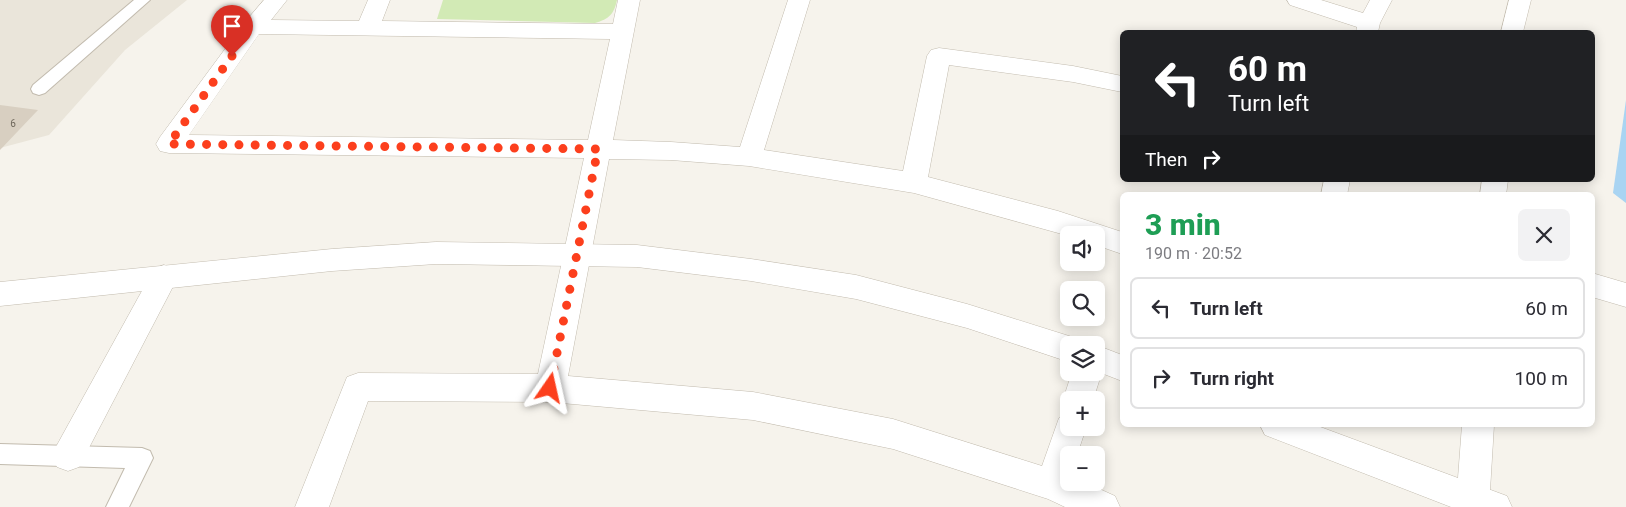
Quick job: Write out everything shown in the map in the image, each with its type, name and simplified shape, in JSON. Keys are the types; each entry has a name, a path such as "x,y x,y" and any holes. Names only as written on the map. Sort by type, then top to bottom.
{"street":[{"path":"276,0 252,27 169,144 598,149 671,151 750,157 914,183 1058,222 1120,242"},
{"path":"367,30 378,0"},
{"path":"550,388 629,0"},
{"path":"750,157 799,0"},
{"path":"1298,0 1368,28 1381,0"},
{"path":"1512,30 1520,0"},
{"path":"252,27 622,32"},
{"path":"914,183 939,56 1073,74 1120,84"},
{"path":"0,294 332,260 436,253 656,258 751,270 856,287 967,316 1060,346"},
{"path":"68,456 164,277"},
{"path":"1595,285 1626,295"},
{"path":"1105,361 1120,367"},
{"path":"312,507 358,388 550,388 753,406 893,434 1052,485 1103,507"},
{"path":"1281,427 1480,504 1478,427"},
{"path":"1052,485 1067,436"}],"lane":[{"path":"39,89 143,0"},
{"path":"0,454 142,458 117,507"}],"shaded area":[{"path":"0,0 187,0 125,50 49,135 0,148"}],"green space":[{"path":"443,0 617,0 610,15 604,20 595,23 437,19"}],"water":[{"path":"1626,100 1626,203 1613,193"}],"building":[{"path":"0,105 38,110 0,150"}],"route":[{"path":"232,56 169,144 598,149 550,388"}]}
